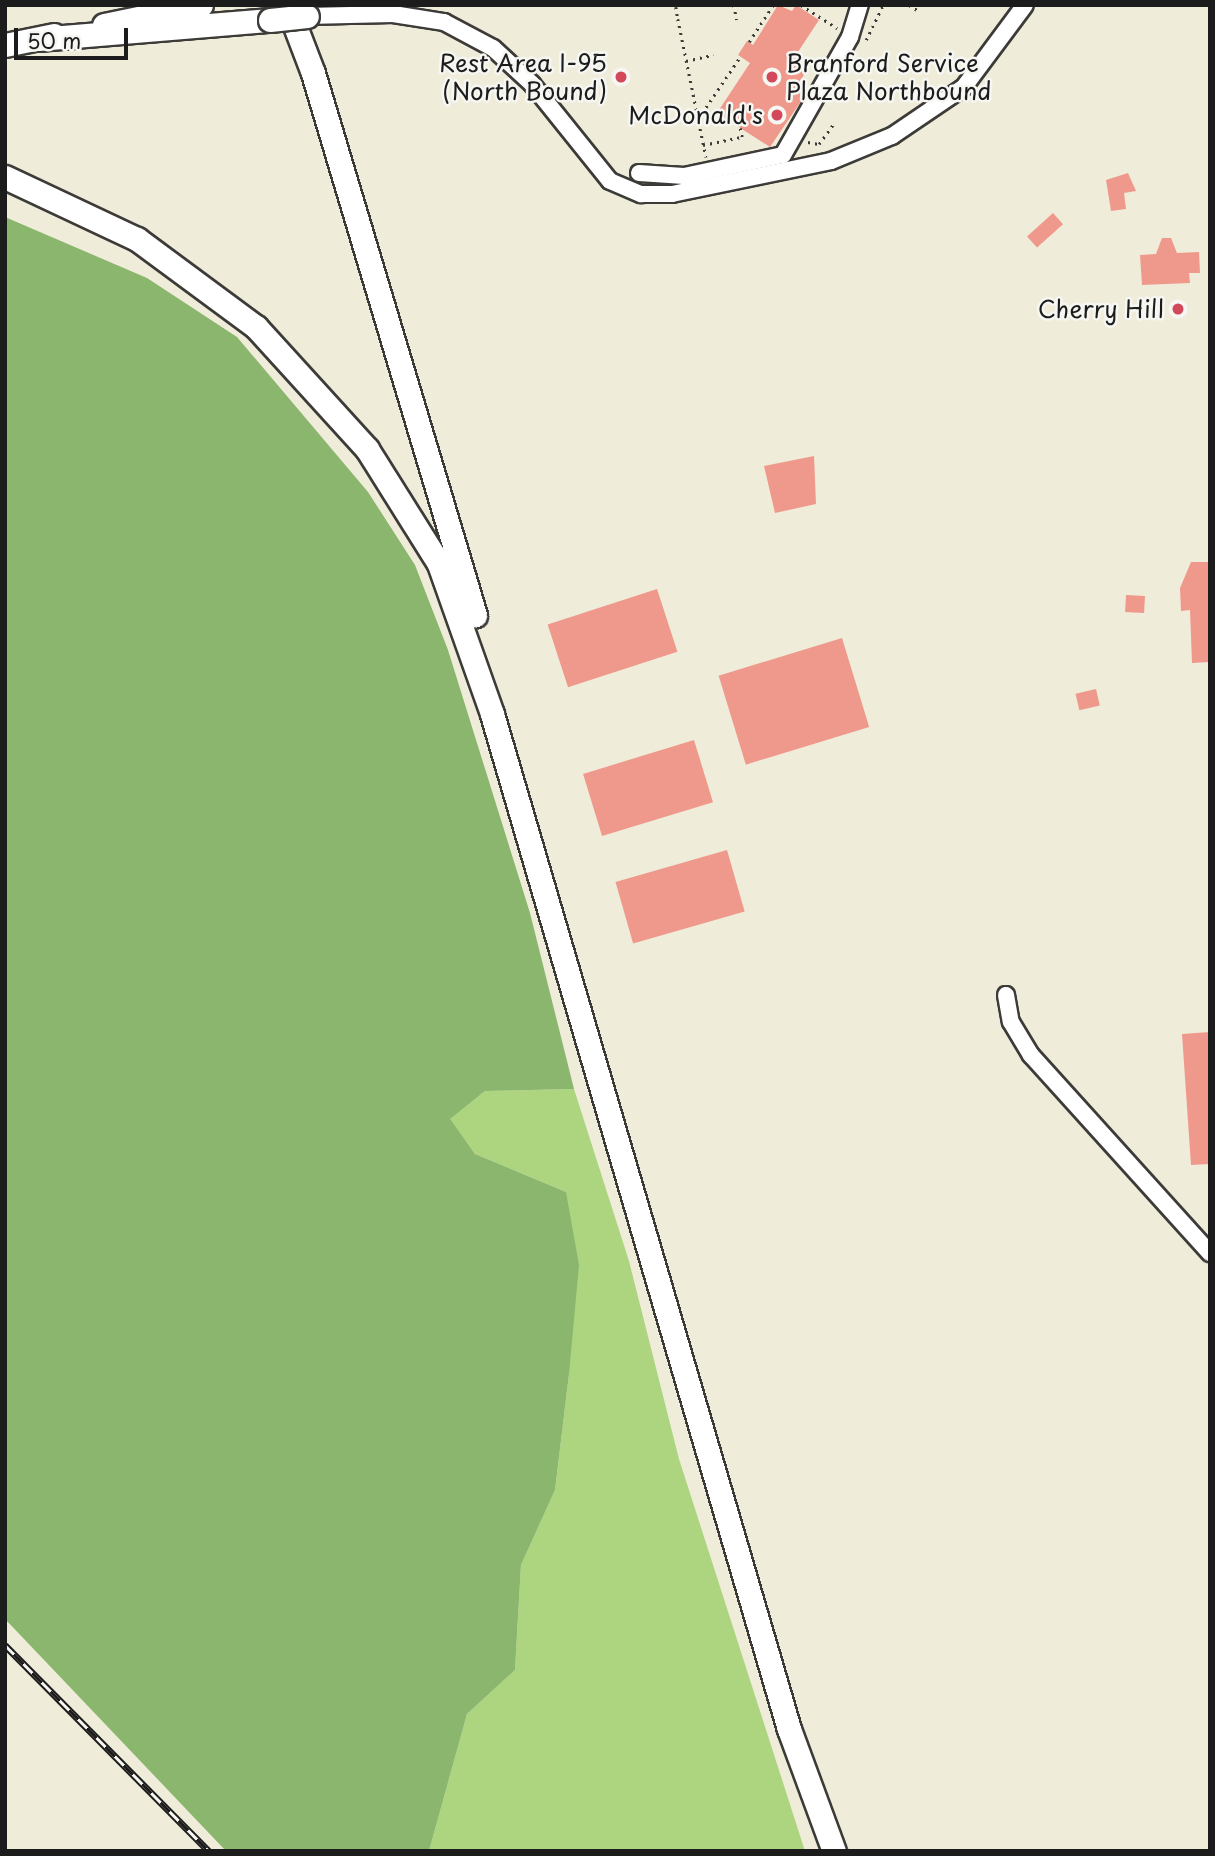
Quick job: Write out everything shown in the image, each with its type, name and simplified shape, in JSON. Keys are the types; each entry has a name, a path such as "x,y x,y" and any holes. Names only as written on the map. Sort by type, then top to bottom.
{"highway":[{"path":"5,45 201,5"},
{"path":"38,38 288,14 317,83 800,1725 848,1851"},
{"path":"5,177 137,239 270,340 367,449 439,564 496,727 789,1729 834,1851"}],"street":[{"path":"288,14 387,5"},
{"path":"639,173 673,177 782,155 850,37 860,5"},
{"path":"288,14 393,14 444,22 493,48 532,84 610,181 641,194 672,194 831,161 892,136 964,87 1026,5"},
{"path":"1006,995 1011,1022 1031,1055 1210,1253"}],"path":[{"path":"684,5 676,7 706,159"},
{"path":"734,5 737,20"},
{"path":"749,42 773,5"},
{"path":"801,5 864,44 883,5"},
{"path":"909,5 919,11"},
{"path":"686,61 713,55"},
{"path":"698,119 740,57"},
{"path":"704,145 741,137 740,128"}],"green space":[{"path":"5,217 147,278 237,337 368,492 415,565 448,650 530,913 574,1089 485,1091 450,1119 475,1154 566,1192 579,1265 569,1374 555,1490 521,1565 515,1670 467,1714 429,1851 226,1851 5,1619"},
{"path":"574,1089 629,1261 679,1459 805,1851 429,1851 467,1714 515,1670 521,1565 555,1490 569,1374 566,1192 475,1154 449,1119 485,1091"}],"building":[{"name":"Branford Service Plaza Northbound","path":"778,5 792,11 796,5 819,20 794,58 809,67 796,87 806,94 770,147 717,113 750,63 738,55 747,41 753,45"},
{"path":"1128,173 1136,191 1124,193 1126,209 1111,211 1106,180"},
{"path":"1053,213 1063,224 1037,248 1027,236"},
{"path":"1162,238 1171,238 1177,253 1199,252 1200,273 1189,273 1190,283 1142,285 1140,255 1156,254"},
{"path":"814,456 816,504 775,513 764,466"},
{"path":"1191,562 1210,562 1210,662 1192,663 1190,610 1181,611 1180,588"},
{"path":"657,589 677,652 568,687 548,625"},
{"path":"1126,595 1145,596 1144,613 1125,612"},
{"path":"842,638 869,727 746,765 719,676"},
{"path":"1096,689 1100,706 1079,710 1076,694"},
{"path":"694,740 713,802 602,836 583,774"},
{"path":"727,850 745,912 633,943 615,882"},
{"path":"1210,1032 1210,1164 1191,1165 1182,1034"}],"railway":[{"path":"5,1645 209,1851"}],"place":[{"name":"Rest Area I-95 (North Bound)","path":"621,77"},
{"name":"Branford Service Plaza Northbound","path":"772,77"},
{"name":"McDonald's","path":"777,115"},
{"name":"Cherry Hill","path":"1178,309"}]}
